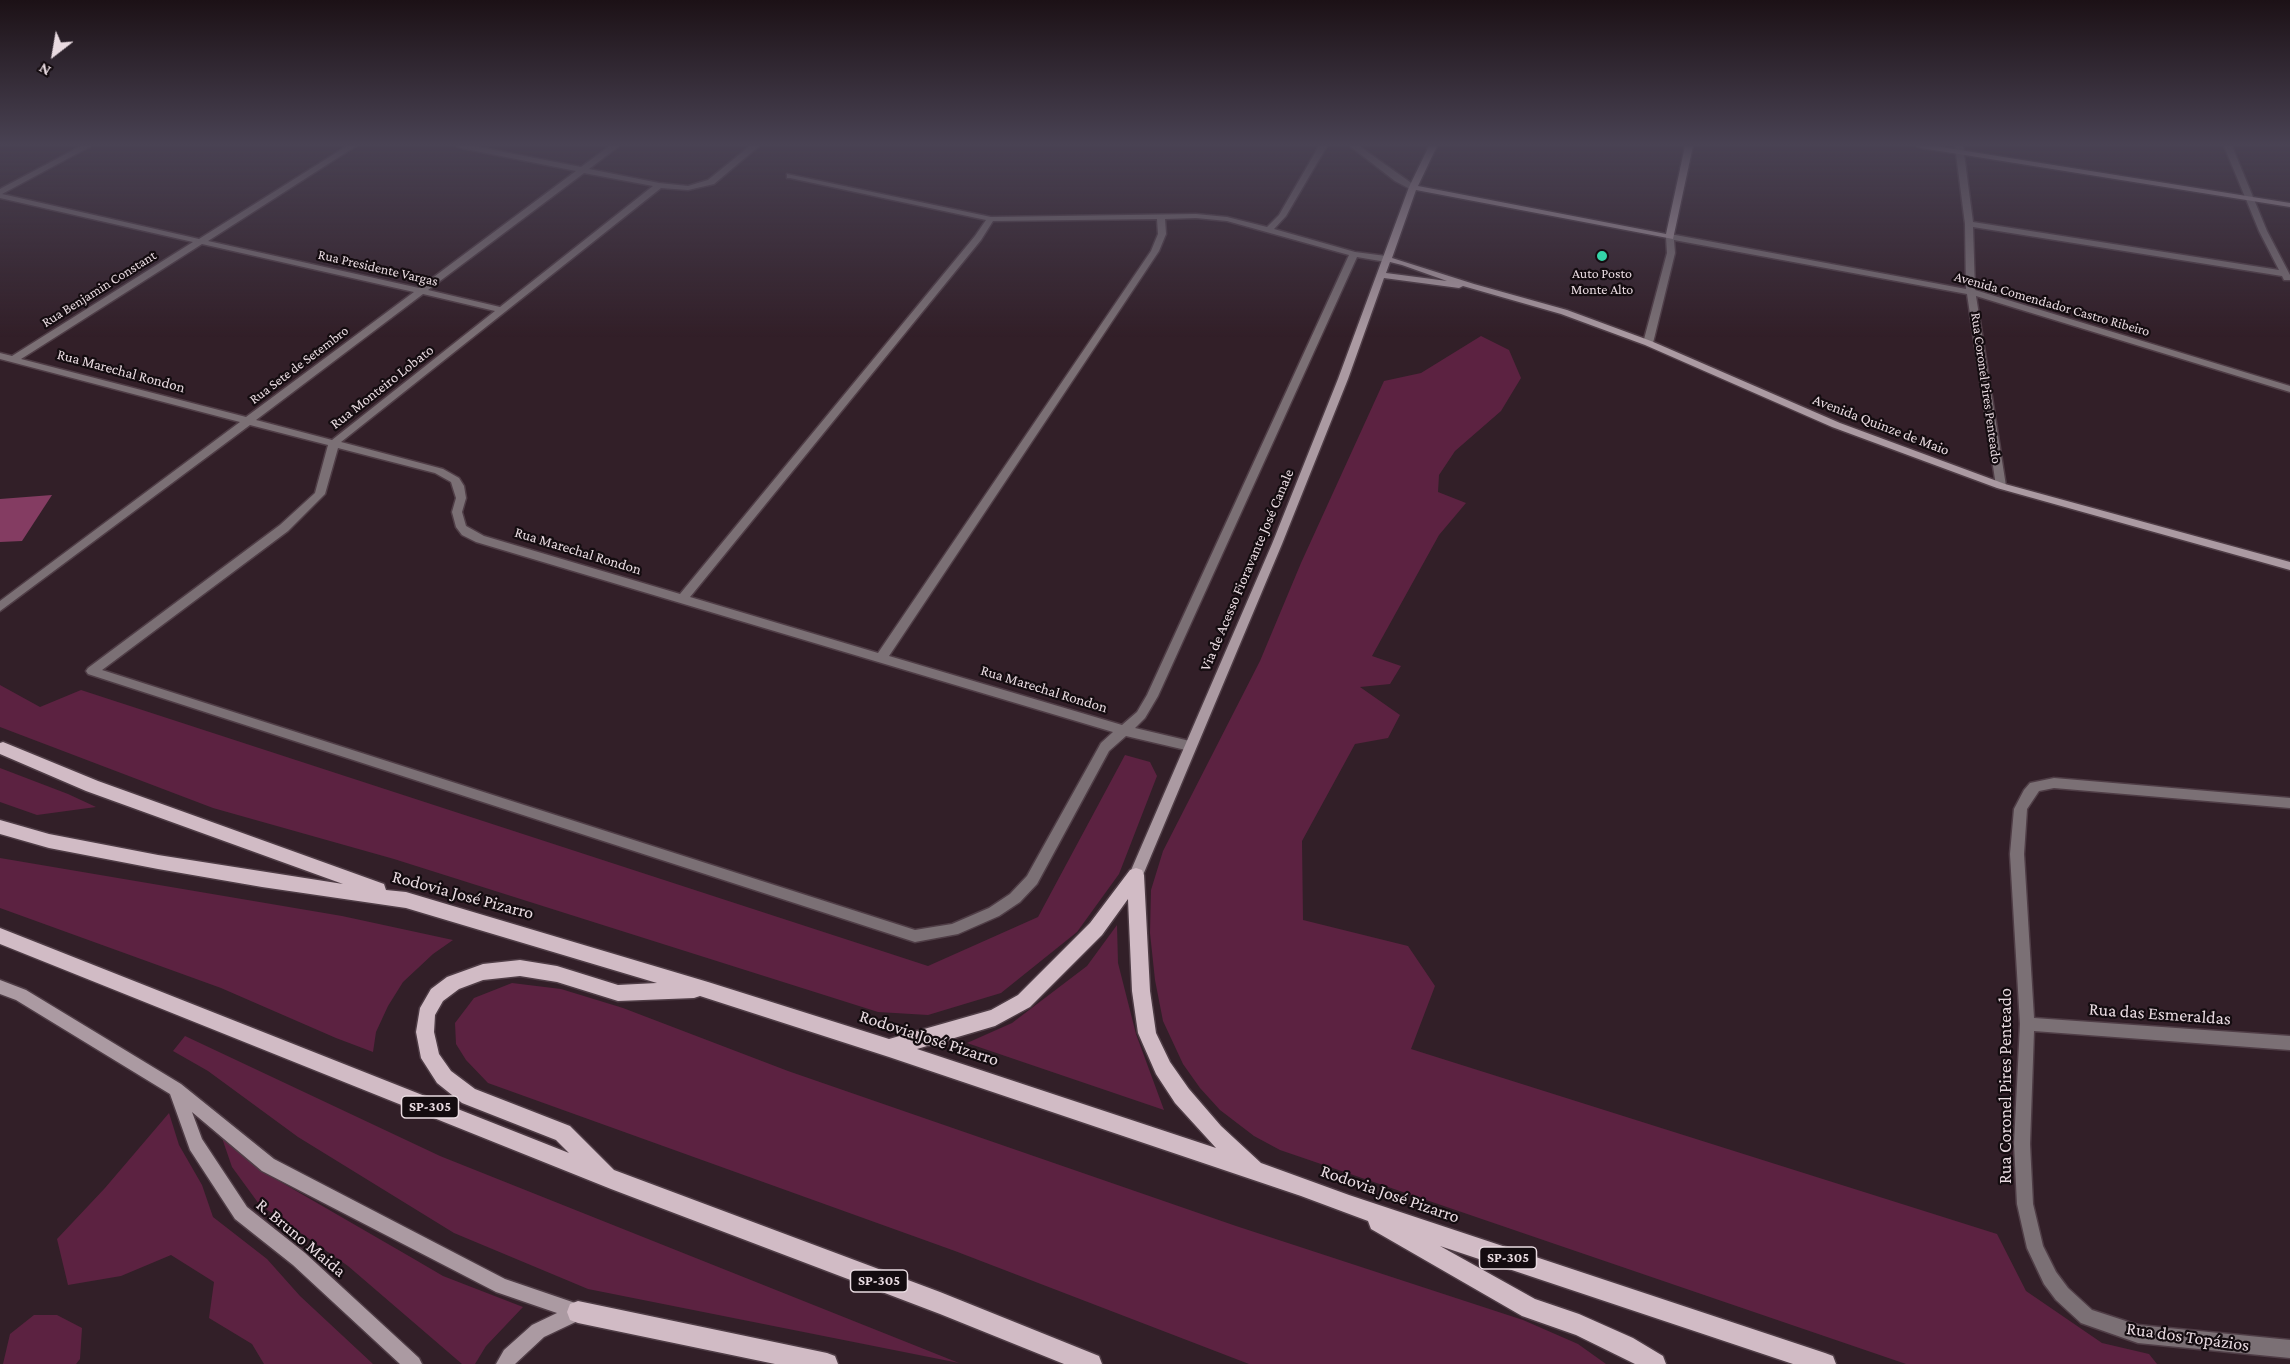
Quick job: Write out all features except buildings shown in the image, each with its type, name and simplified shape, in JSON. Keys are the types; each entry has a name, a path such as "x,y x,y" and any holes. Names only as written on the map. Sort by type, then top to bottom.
{"main road":[{"path":"1,747 92,786 406,900"},
{"name":"Rodovia José Pizarro","path":"0,827 49,841 158,862 262,880 406,900 708,990 889,1048 1825,1364"},
{"path":"889,1048 995,1017 1024,1001 1096,929 1136,876"},
{"path":"1136,876 1141,991 1147,1033 1164,1068 1182,1096 1214,1133 1258,1172"},
{"name":"SP-305","path":"0,936 611,1179 940,1303 1090,1364"},
{"path":"611,1179 563,1133 469,1096 444,1077 430,1058 425,1032 426,1014 437,995 453,983 483,972 520,968 557,974 618,993 708,990"},
{"name":"SP-305","path":"1349,1205 1530,1308 1579,1325 1624,1346 1655,1364"},
{"path":"578,1312 827,1364"}],"street":[{"name":"Rua Presidente Vargas","path":"68,210 503,310"},
{"name":"Rua Benjamin Constant","path":"14,359 250,210"},
{"name":"Rua Sete de Setembro","path":"0,607 531,210"},
{"name":"Rua Monteiro Lobato","path":"628,210 334,443 320,494 285,528 92,671 915,936 934,934 972,924 1015,898 1032,880 1044,861 1105,747 1122,730"},
{"path":"947,210 991,219 1212,217 1354,254 1386,259 1437,273 1471,286"},
{"path":"1269,230 1286,210"},
{"name":"Via de Acesso Fioravante José Canale","path":"1136,876 1281,533 1383,275 1386,259 1405,210"},
{"name":"Avenida Comendador Castro Ribeiro","path":"1529,210 1971,292 2290,389"},
{"path":"1648,343 1671,253 1670,237 1676,210"},
{"name":"Rua Coronel Pires Penteado","path":"1967,210 1971,292 2001,486"},
{"path":"2254,210 2287,278"},
{"path":"881,658 1155,251 1162,234 1161,216"},
{"path":"682,599 978,238 991,219"},
{"path":"1969,224 2287,278"},
{"path":"1122,730 1141,715 1152,696 1354,254"},
{"path":"1383,275 1471,286"},
{"name":"Avenida Quinze de Maio","path":"1471,286 1564,312 1648,343 1836,425 2001,486 2290,566"},
{"name":"Rua Marechal Rondon","path":"0,356 448,475 455,480 461,492 457,520 472,536 1122,730 1190,746"},
{"name":"Rua Coronel Pires Penteado","path":"2087,1317 2062,1294 2050,1278 2035,1248 2025,1204 2022,1144 2027,1024 2017,885 2021,809 2035,787 2054,783 2290,803"},
{"path":"0,987 21,995 176,1089 268,1165 502,1286 578,1312"},
{"name":"Rua das Esmeraldas","path":"2027,1024 2290,1042"},
{"name":"R. Bruno Maida","path":"176,1089 196,1144 241,1213 299,1259 413,1364"},
{"path":"505,1364 510,1356 538,1331 578,1312"},
{"name":"Rua dos Topázios","path":"2087,1317 2138,1334 2290,1349"}],"shaded area":[{"path":"1481,336 1509,350 1521,378 1501,411 1455,451 1439,475 1438,492 1466,503 1439,535 1372,656 1401,666 1390,684 1360,687 1400,715 1388,738 1355,744 1302,841 1303,920 1408,946 1435,986 1411,1049 1997,1234 2026,1291 2102,1343 2149,1354 2157,1364 1906,1364 1280,1150 1254,1136 1220,1110 1183,1064 1163,1021 1155,980 1150,933 1151,890 1163,851 1260,661 1301,563 1384,381 1421,373"},
{"path":"0,685 40,707 81,690 928,966 1038,917 1125,755 1150,762 1157,776 1119,874 1077,932 1001,993 928,1015 878,1012 394,859 213,808 0,727"},
{"path":"0,768 96,807 37,815 0,802"},
{"path":"0,858 342,916 453,940 433,954 403,982 376,1032 373,1052 221,988 0,908"},
{"path":"1117,925 1118,963 1136,1034 1164,1110 967,1043 1012,1023 1087,966"},
{"path":"512,983 561,989 623,1008 788,1071 1236,1226 1523,1320 1578,1344 1606,1364 1249,1364 955,1251 488,1083 466,1060 456,1044 455,1023 474,998"},
{"path":"185,1036 440,1156 959,1363 588,1289 454,1233 298,1137 208,1071 173,1051"},
{"path":"169,1113 179,1145 202,1185 213,1217 267,1259 300,1296 373,1364 264,1364 252,1344 209,1318 214,1282 171,1255 121,1276 68,1285 57,1239 105,1188"},
{"path":"222,1138 260,1170 443,1276 523,1307 486,1346 475,1364 462,1364 348,1266 259,1204 232,1167"},
{"path":"34,1315 57,1315 82,1328 80,1359 76,1364 3,1364 10,1334"}],"place":[{"name":"Auto Posto Monte Alto","path":"1602,256"}]}
